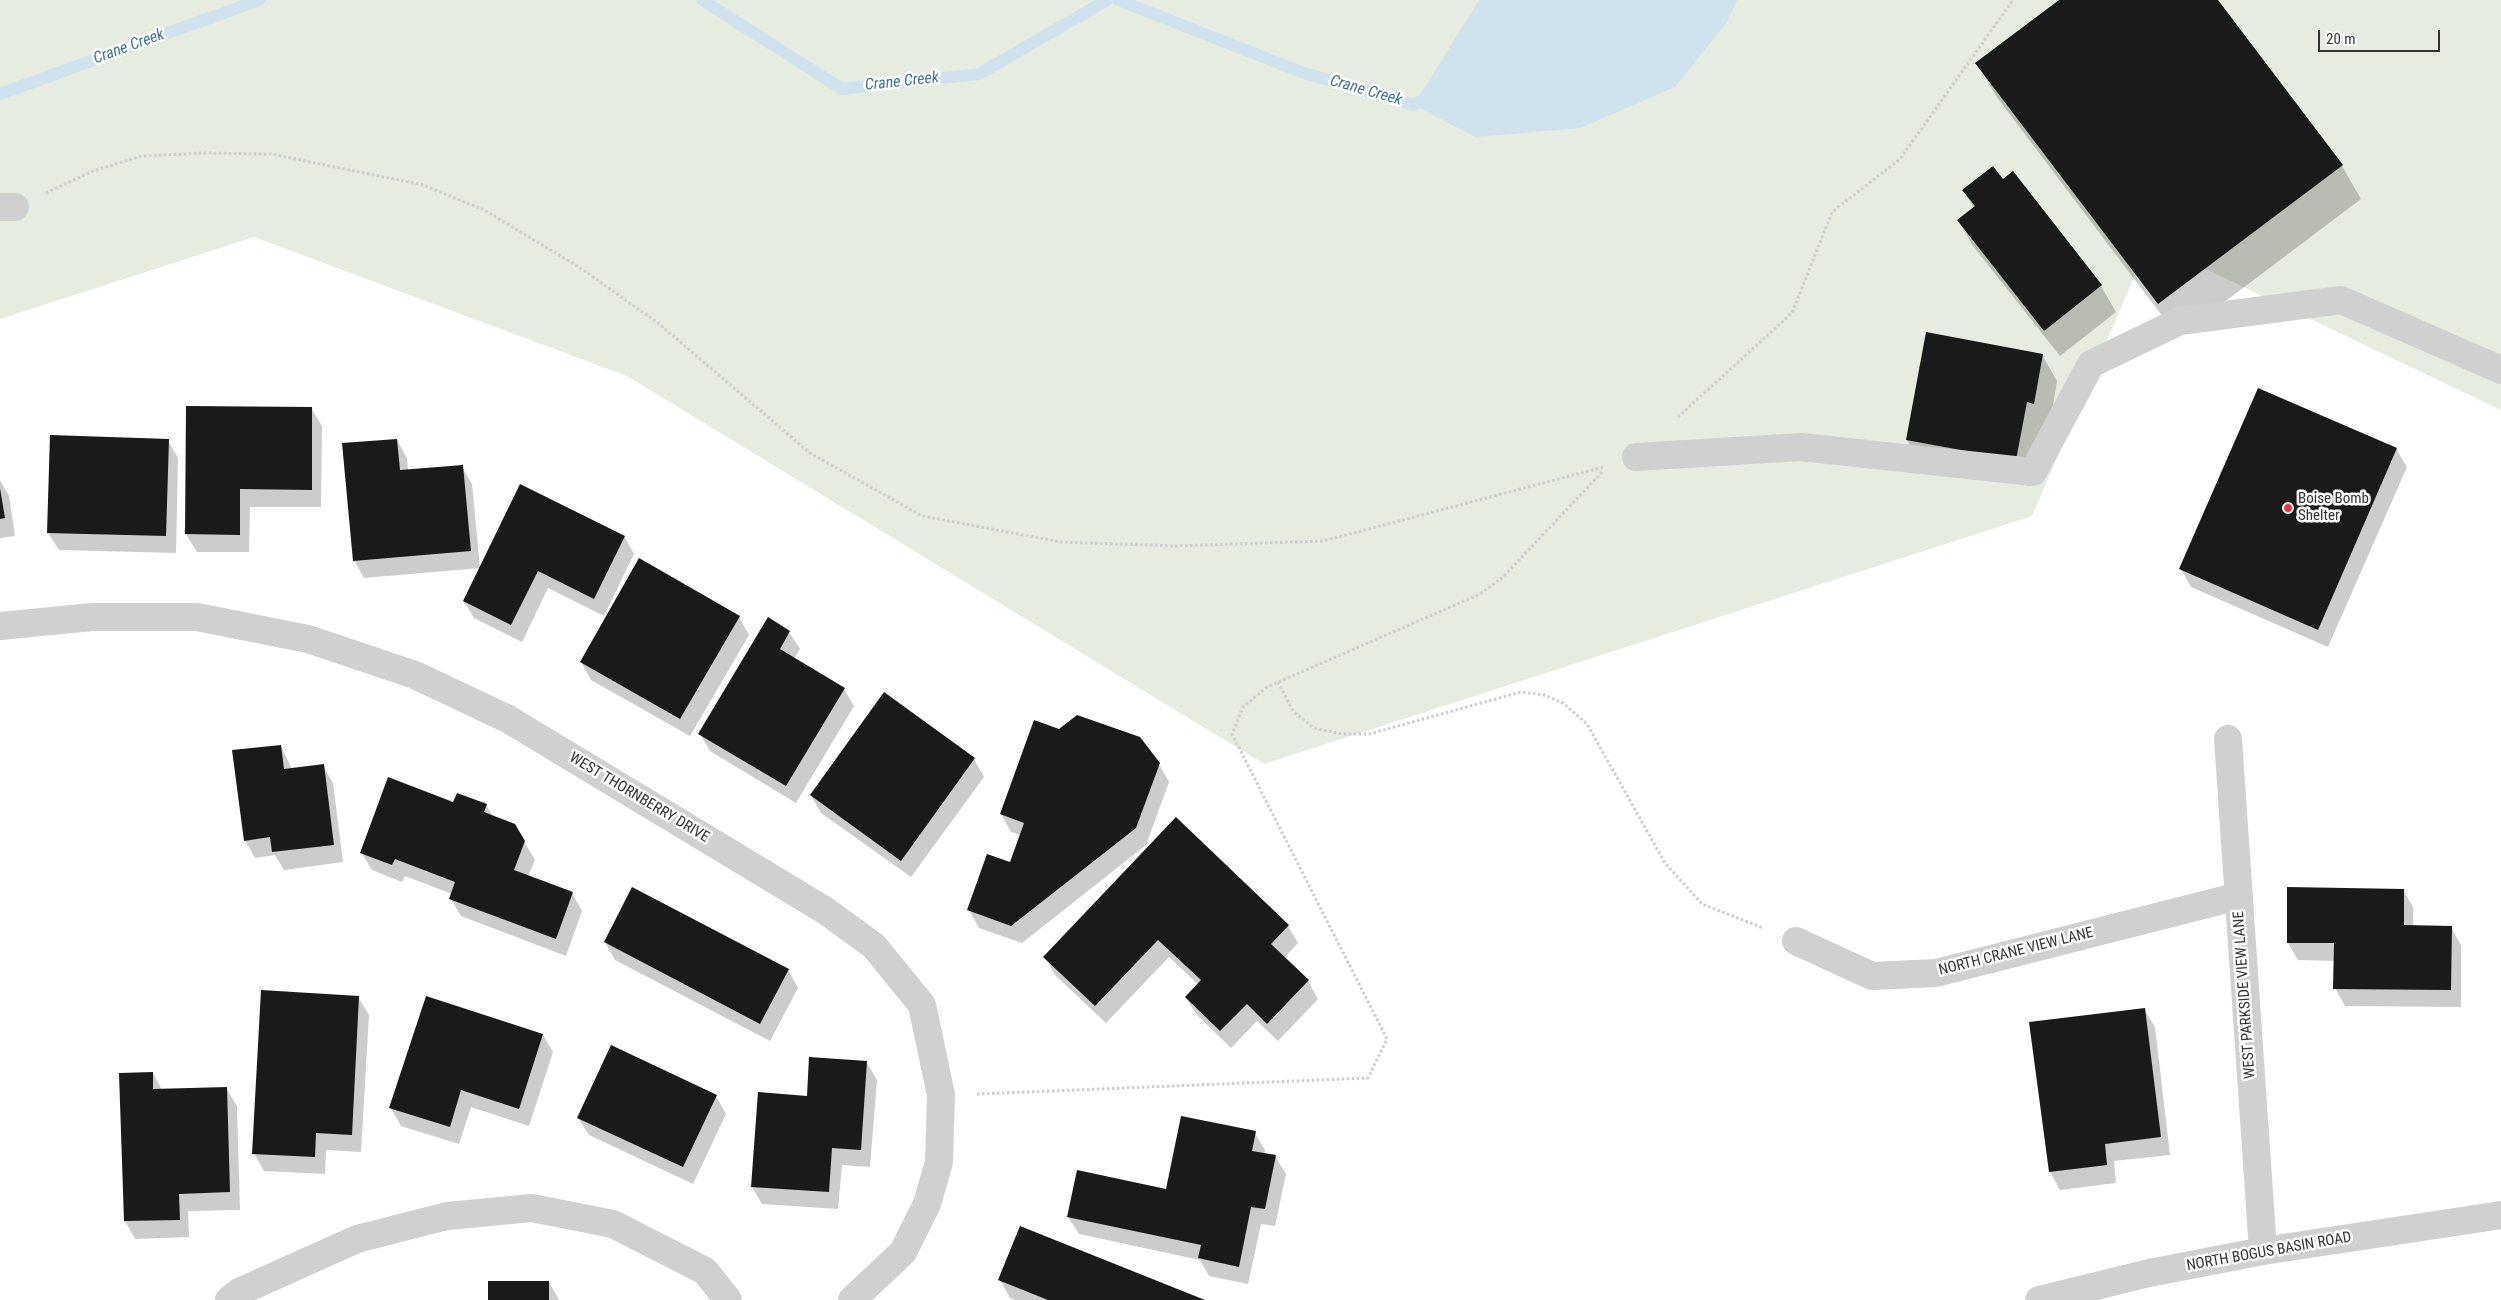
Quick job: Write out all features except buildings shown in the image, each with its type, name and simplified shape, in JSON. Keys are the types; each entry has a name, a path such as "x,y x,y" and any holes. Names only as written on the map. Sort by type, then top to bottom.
{"street":[{"path":"1636,457 1800,447 2033,472 2092,364 2180,321 2341,300 2501,370"},
{"name":"WEST THORNBERRY DRIVE","path":"0,626 92,617 197,617 317,642 415,675 508,718 826,911 874,946 922,1005 941,1095 938,1162 927,1204 904,1252 852,1300"},
{"name":"WEST PARKSIDE VIEW LANE","path":"2228,740 2263,1251"},
{"name":"NORTH CRANE VIEW LANE","path":"1796,941 1872,976 1936,973 2239,896"},
{"path":"228,1300 239,1292 358,1239 447,1216 532,1208 614,1224 705,1271 728,1300"},
{"name":"NORTH BOGUS BASIN ROAD","path":"2039,1300 2149,1273 2263,1251 2501,1215"}],"path":[{"path":"1677,418 1792,313 1832,212 1900,159 2012,0"},
{"path":"7,207 93,170 142,156 203,153 271,154 423,185 484,210 579,267 658,323 810,453 922,516 1061,542 1176,546 1323,541 1608,466 1503,577 1480,594 1267,687 1243,707 1232,734 1387,1039 1368,1078 941,1095"},
{"path":"1278,682 1293,711 1314,728 1342,734 1369,734 1521,692 1544,695 1563,703 1587,724 1665,864 1702,904 1796,941"}],"shaded area":[{"path":"0,0 2501,0 2501,410 2149,242 2032,516 1264,764 627,376 254,237 0,319"}],"water":[{"path":"1479,0 1737,0 1727,22 1675,87 1580,128 1475,137 1414,105"}],"waterway":[{"name":"Crane Creek","path":"0,94 259,0"},
{"name":"Crane Creek","path":"702,0 842,89 979,74 1107,0"},
{"name":"Crane Creek","path":"1118,0 1304,73 1414,105 1428,97"}],"place":[{"name":"Boise Bomb Shelter","path":"2288,508"}]}
